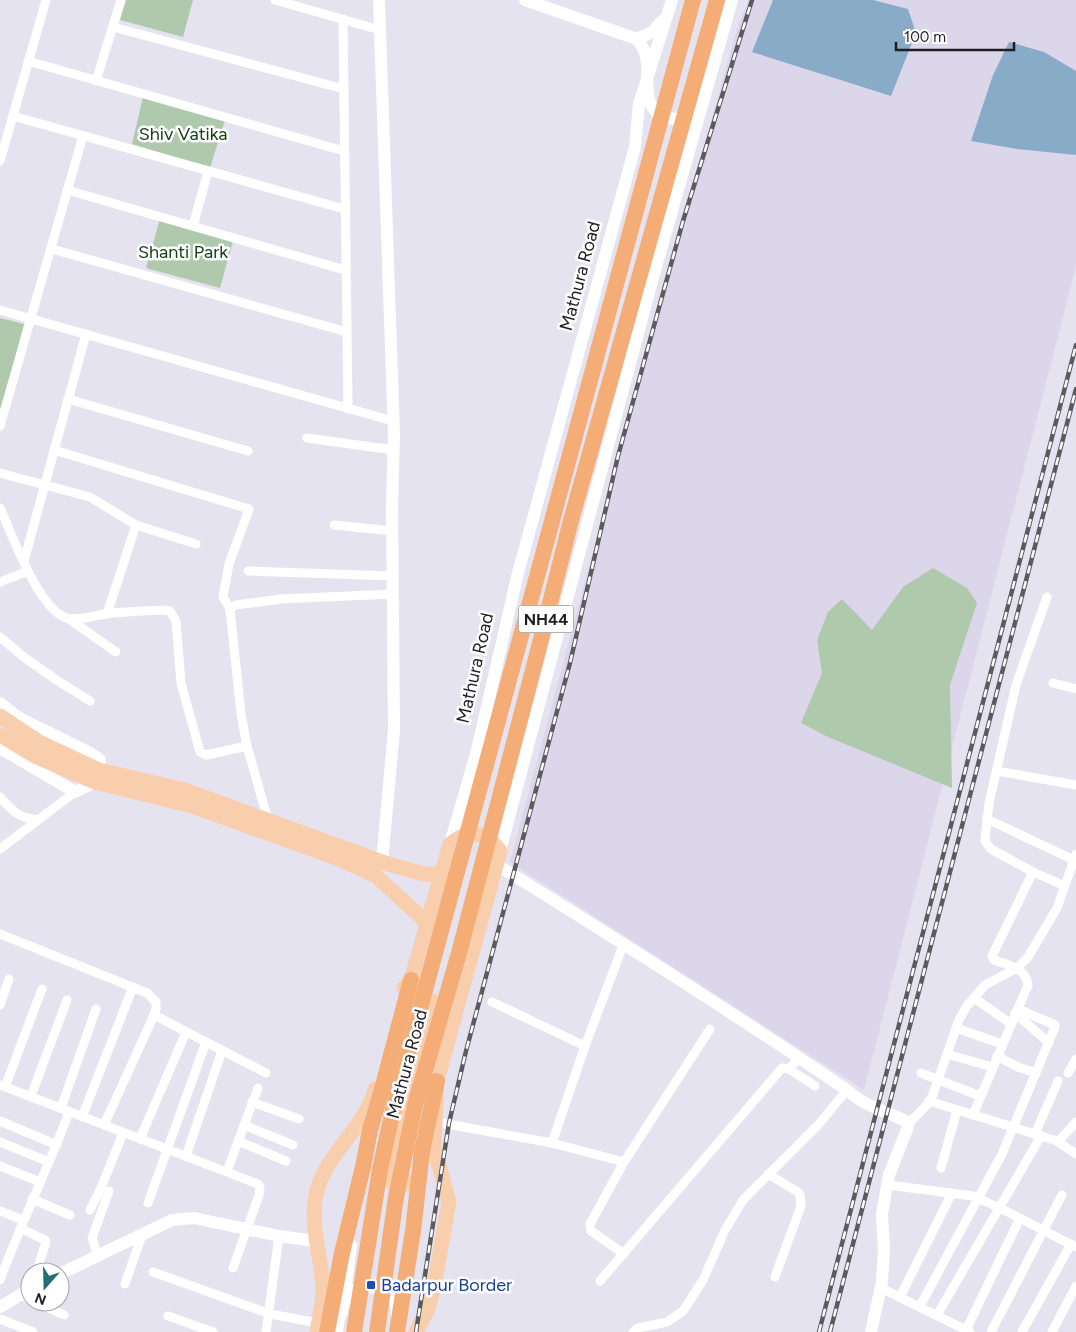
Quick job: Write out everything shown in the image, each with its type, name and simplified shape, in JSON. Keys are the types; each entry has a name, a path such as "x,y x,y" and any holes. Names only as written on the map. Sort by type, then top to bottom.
{"highway":[{"name":"Mathura Road","path":"354,1332 380,1169 396,1101 693,0"},
{"name":"Mathura Road","path":"378,1331 396,1197 415,1105 459,954 570,524 716,0"},
{"path":"321,1329 334,1294 370,1130 410,986"},
{"path":"397,1332 413,1231 422,1151 437,1081"}],"main road":[{"path":"0,716 39,742 97,776 185,790 382,862 420,873 441,876"},
{"path":"0,735 35,756 192,806 339,860 376,876 422,918 427,926"},
{"path":"450,844 461,836 473,834 484,836 493,842 499,858"},
{"name":"Mathura Road","path":"321,1329 324,1288 315,1241 315,1199 319,1183 340,1148 372,1103 401,992 410,986 450,844"},
{"name":"Mathura Road","path":"416,1332 428,1309 434,1286 449,1202 434,1148 437,1081 499,858"},
{"path":"410,986 432,1001 459,1000"},
{"path":"419,1179 409,1184 396,1184 386,1178 385,1167 404,1115 423,1048 432,1001"}],"street":[{"path":"0,160 46,0"},
{"path":"96,81 121,0"},
{"path":"275,0 380,30"},
{"path":"379,0 394,450 394,730 382,862"},
{"path":"525,0 637,39 647,58 648,97 650,104 654,110 667,118 678,119 690,115 703,104"},
{"path":"637,39 652,32 676,0"},
{"path":"716,0 723,6 724,26"},
{"name":"Mathura Road","path":"499,858 652,280 732,0"},
{"name":"Mathura Road","path":"450,844 476,754 518,573 636,147 640,104 670,6"},
{"path":"343,19 348,408"},
{"path":"113,27 344,89"},
{"path":"28,61 344,151"},
{"path":"13,116 344,209"},
{"path":"0,426 83,136"},
{"path":"193,226 208,171"},
{"path":"67,190 345,270"},
{"path":"52,249 347,332"},
{"path":"0,310 393,422"},
{"path":"24,561 86,334"},
{"path":"68,399 248,451"},
{"path":"308,438 394,450"},
{"path":"54,450 249,509 229,564 223,597 230,609 241,714 247,746 268,820"},
{"path":"0,473 44,486 90,496 136,525 196,544"},
{"path":"0,508 28,571 51,609 69,619 116,652"},
{"path":"106,614 136,525"},
{"path":"334,526 393,531"},
{"path":"0,582 28,571"},
{"path":"248,571 393,576"},
{"path":"230,609 236,606 281,599 393,594"},
{"path":"1047,597 1020,672 985,833 987,844 991,849 1033,872 1065,886"},
{"path":"69,619 106,614 170,611 176,621 184,694 200,752 206,755 247,746"},
{"path":"0,637 38,667 90,700"},
{"path":"1053,683 1076,689"},
{"path":"0,703 19,718 90,753 100,760 97,776 0,849"},
{"path":"0,748 75,792"},
{"path":"997,771 1076,785"},
{"path":"0,797 14,813 37,820"},
{"path":"871,1332 881,1288 884,1249 882,1214 894,1159 907,1131 908,1124 929,1101 961,1017 985,985 1017,968 1028,957 1057,908 1074,864 987,819"},
{"path":"499,858 847,1090 854,1097 877,1110 893,1114 908,1124"},
{"path":"973,1115 1028,982 1024,973 1017,968 994,960 992,956 1033,872"},
{"path":"0,934 133,987 153,997 156,1005 154,1015 104,1125"},
{"path":"552,1144 585,1046 624,943"},
{"path":"0,1005 9,979"},
{"path":"82,1117 133,987"},
{"path":"42,989 3,1086 260,1185 259,1194 233,1268"},
{"path":"974,998 1010,1023"},
{"path":"31,1096 66,1000"},
{"path":"492,1002 585,1046"},
{"path":"0,1280 21,1224 57,1145 65,1110 96,1009"},
{"path":"1017,1011 1049,1043"},
{"path":"920,1306 1014,1128 1055,1027 1017,1011"},
{"path":"154,1015 266,1073"},
{"path":"956,1028 1002,1044"},
{"path":"624,1254 594,1233 590,1228 590,1224 624,1162 710,1029"},
{"path":"140,1139 186,1032"},
{"path":"148,1203 206,1042"},
{"path":"186,1156 222,1051"},
{"path":"947,1054 992,1067"},
{"path":"997,1056 1036,1073"},
{"path":"789,1069 799,1058"},
{"path":"1068,1073 1076,1059"},
{"path":"600,1281 782,1068 789,1069 815,1086"},
{"path":"921,1073 980,1096"},
{"path":"937,1315 1000,1208 1038,1135 1058,1081"},
{"path":"227,1171 258,1088"},
{"path":"633,1332 638,1328 667,1322 683,1311 703,1280 725,1230 743,1200 814,1130 847,1090"},
{"path":"929,1101 1058,1142 1076,1154"},
{"path":"252,1102 299,1119"},
{"path":"941,1168 957,1110"},
{"path":"0,1121 57,1145"},
{"path":"436,1122 552,1144 624,1162"},
{"path":"1058,1142 1076,1122"},
{"path":"244,1126 293,1145"},
{"path":"90,1210 123,1133"},
{"path":"0,1142 49,1162"},
{"path":"238,1142 286,1161"},
{"path":"0,1166 40,1182"},
{"path":"337,1332 361,1197 363,1168"},
{"path":"768,1174 798,1192 801,1201 801,1206 775,1277"},
{"path":"888,1185 978,1198 1073,1246 1022,1332"},
{"path":"98,1256 92,1238 109,1191"},
{"path":"900,1297 952,1193"},
{"path":"991,1332 1062,1195"},
{"path":"32,1200 70,1215"},
{"path":"0,1210 45,1240 46,1245 40,1262"},
{"path":"70,1269 172,1220 184,1218 194,1218 279,1236 315,1241"},
{"path":"881,1288 968,1331 1020,1218"},
{"path":"125,1284 142,1235"},
{"path":"266,1332 270,1314 279,1236"},
{"path":"153,1272 270,1314 321,1329"},
{"path":"1052,1332 1076,1286"},
{"path":"342,1312 350,1293 363,1287 371,1287 387,1293 394,1300 397,1314 392,1332"},
{"path":"371,1287 379,1293 383,1300 378,1331"},
{"path":"0,1307 20,1297"},
{"path":"58,1312 64,1315"},
{"path":"168,1316 213,1332"},
{"path":"0,1319 33,1332"}],"shaded area":[{"path":"749,0 1076,0 1076,266 864,1090 510,862 633,402 738,25"}],"green space":[{"path":"126,0 193,0 183,37 120,20"},
{"name":"Shiv Vatika","path":"143,97 225,120 210,168 132,144"},
{"name":"Shanti Park","path":"160,219 233,241 220,288 146,268"},
{"path":"0,318 24,324 0,416"},
{"path":"933,568 967,588 977,603 950,685 952,788 828,737 801,723 822,673 817,640 828,612 842,599 872,630 903,587"}],"water":[{"path":"773,0 873,0 908,9 916,33 891,96 752,52"},
{"path":"1009,42 1044,52 1076,71 1076,155 1017,149 971,141 993,75"}],"railway":[{"path":"416,1332 449,1123 466,1051 570,663 618,456 683,221 752,0"},
{"path":"819,1332 1076,345"},
{"path":"830,1332 1076,389"}],"place":[{"name":"Badarpur Border","path":"371,1285"}]}
